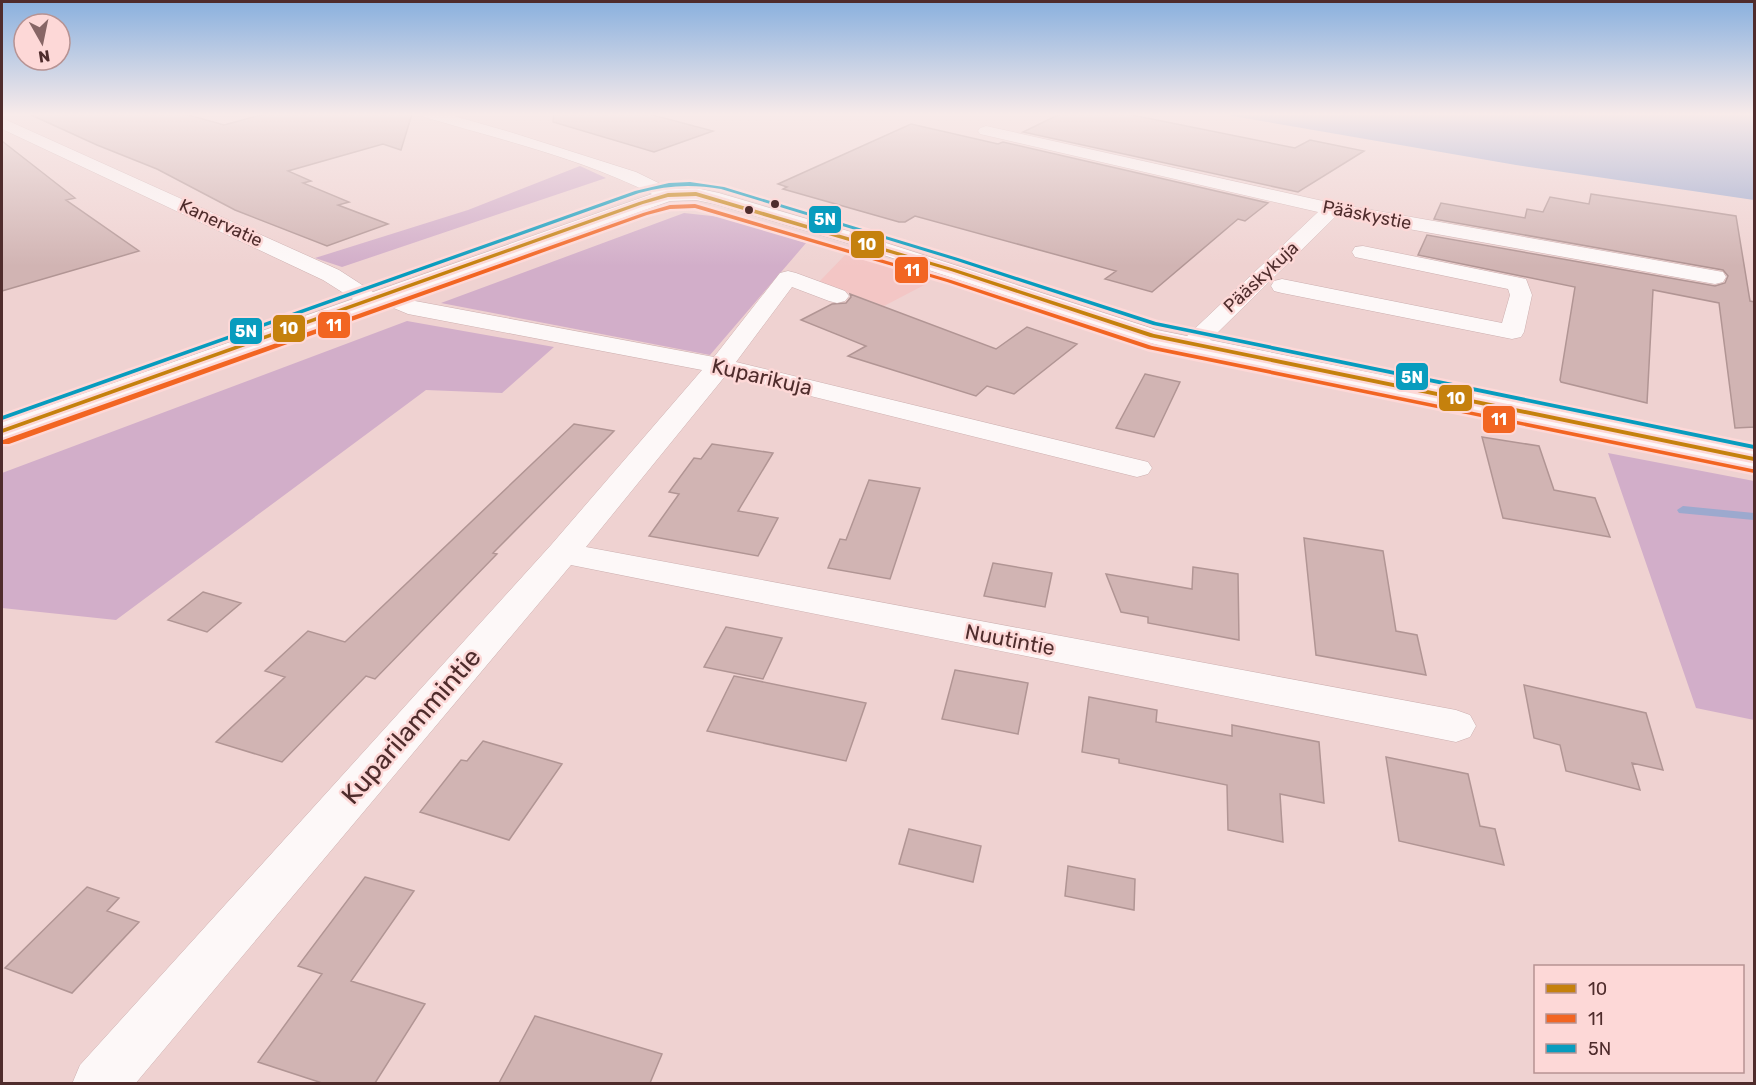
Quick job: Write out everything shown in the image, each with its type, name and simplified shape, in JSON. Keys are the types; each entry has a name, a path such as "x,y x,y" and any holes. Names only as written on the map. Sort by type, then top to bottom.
{"street":[{"name":"Kanervatie","path":"92,165 378,297"},
{"path":"594,165 619,173 668,195"},
{"name":"Pääskystie","path":"1138,165 1332,209 1716,277"},
{"path":"2,431 668,195 696,194 953,270 1133,330 1192,346 1755,459"},
{"name":"Pääskykuja","path":"1192,346 1205,330 1332,209"},
{"path":"1325,295 1350,266 1377,217"},
{"path":"1282,286 1512,332 1521,295 1518,284 1350,266"},
{"name":"Kuparilammintie","path":"99,1083 563,553 720,366 788,278 837,296"},
{"name":"Kuparikuja","path":"378,297 408,307 720,366 1137,468"},
{"name":"Nuutintie","path":"563,553 1456,726"}],"shaded area":[{"path":"580,166 606,178 342,267 315,258 468,210"},
{"path":"684,213 730,218 806,243 710,355 441,303"},
{"path":"847,253 930,282 884,306 819,282"},
{"path":"407,321 554,347 502,393 426,390 116,620 2,608 2,473"},
{"path":"1608,453 1754,481 1754,720 1696,708"}],"water":[{"path":"1514,165 1754,165 1754,200"}],"building":[{"path":"2,165 32,165 75,198 66,200 139,251 2,291"},
{"path":"146,165 310,165 288,171 311,181 303,183 349,202 338,205 388,224 327,246 235,210"},
{"path":"821,165 1101,165 1268,203 1245,221 1238,219 1152,292 1105,279 1116,271 915,216 905,222 899,222 783,189 787,187 778,184"},
{"path":"1173,165 1342,165 1298,192"},
{"path":"1591,194 1736,216 1750,301 1755,302 1755,427 1735,428 1719,303 1653,290 1647,403 1561,382 1575,287 1418,255 1427,235 1715,286 1725,283 1728,276 1723,270 1434,219 1441,203 1525,218 1527,209 1543,212 1550,197 1589,204"},
{"path":"850,294 996,349 1027,327 1077,344 1014,394 987,386 976,396 848,356 866,346 801,320 832,304 846,303 851,297"},
{"path":"1145,374 1180,382 1154,437 1116,428"},
{"path":"574,424 614,431 493,553 497,554 375,679 366,676 282,762 216,742 285,677 265,671 308,631 345,642"},
{"path":"1482,437 1539,446 1554,490 1595,498 1610,537 1503,518"},
{"path":"712,444 773,453 738,511 778,518 758,556 649,536 679,494 669,492 694,458 701,459"},
{"path":"869,480 920,488 890,579 828,568 840,539 846,540"},
{"path":"1304,538 1383,551 1396,631 1417,635 1426,675 1316,655"},
{"path":"993,563 1052,573 1045,607 984,596"},
{"path":"1193,567 1238,574 1239,640 1148,623 1148,617 1121,612 1106,574 1192,589"},
{"path":"203,592 241,603 207,632 168,620"},
{"path":"726,627 782,638 763,679 704,667"},
{"path":"955,670 1028,683 1018,734 942,719"},
{"path":"734,676 866,703 846,761 707,731"},
{"path":"1524,685 1646,713 1663,770 1632,763 1640,790 1566,771 1560,745 1534,738"},
{"path":"1089,697 1157,710 1156,722 1232,736 1232,725 1319,742 1324,803 1280,794 1283,842 1228,830 1227,785 1119,763 1119,759 1082,752"},
{"path":"483,741 562,764 509,840 420,812 461,760 467,761"},
{"path":"1386,757 1468,774 1480,826 1495,829 1504,865 1399,841"},
{"path":"909,829 981,846 973,882 899,864"},
{"path":"1068,866 1135,879 1134,910 1065,896"},
{"path":"365,877 414,891 351,981 425,1004 375,1083 322,1083 258,1062 322,974 298,966"},
{"path":"87,887 119,898 107,911 139,922 72,993 5,968"},
{"path":"535,1016 662,1054 650,1083 499,1083"}],"waterway":[{"path":"1683,510 1754,517"}],"transit line":[{"name":"5N","path":"2,418 637,192 669,185 690,184 722,188 956,259 1155,324 1754,447"},
{"name":"10","path":"2,431 641,203 668,195 696,194 953,270 1152,336 1754,459"},
{"name":"11","path":"6,442 645,214 670,207 695,206 949,281 1150,348 1752,471"}]}
